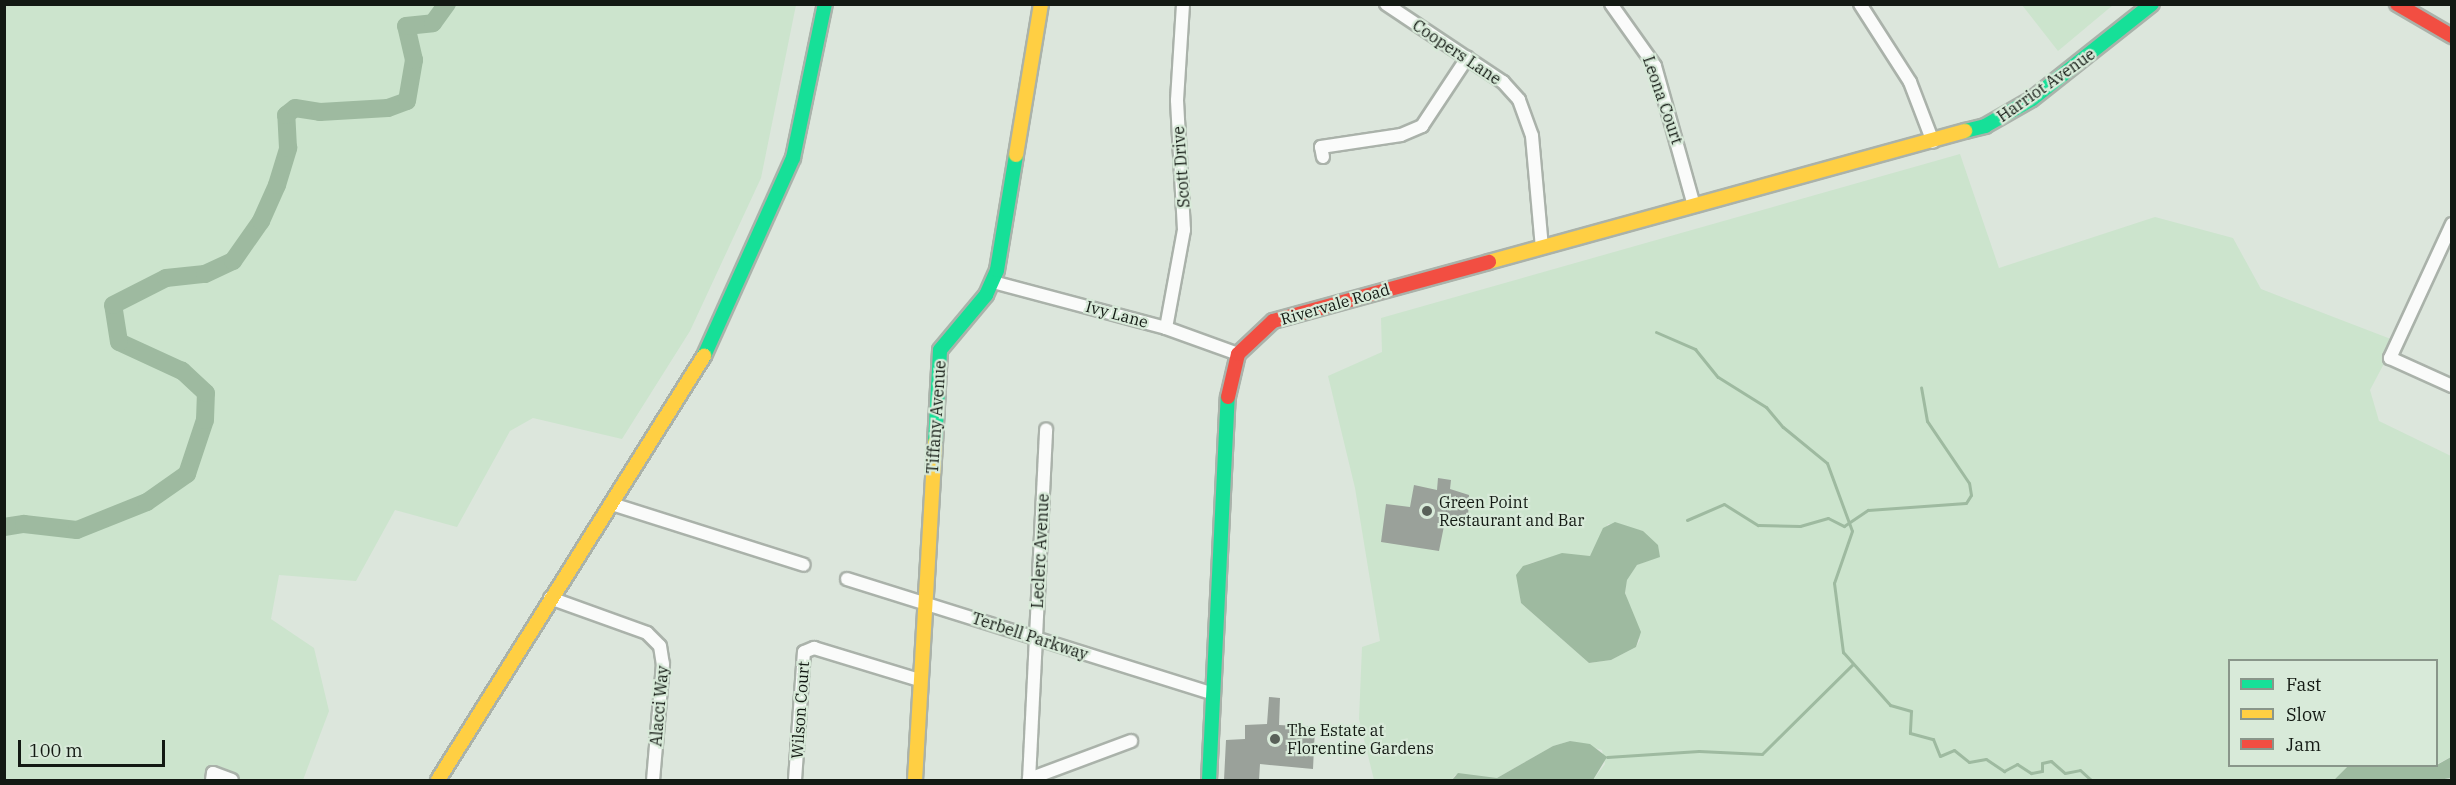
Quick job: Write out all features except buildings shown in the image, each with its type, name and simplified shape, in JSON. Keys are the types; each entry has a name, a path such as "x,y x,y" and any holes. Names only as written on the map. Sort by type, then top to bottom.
{"street":[{"path":"438,780 714,339 782,189 802,127 825,4"},
{"name":"Tiffany Avenue","path":"915,780 919,680 940,350 993,282 1041,4"},
{"name":"Scott Drive","path":"1166,327 1184,230 1176,100 1183,4"},
{"name":"Coopers Lane","path":"1386,4 1503,82 1525,111 1542,247"},
{"name":"Leona Court","path":"1611,4 1655,66 1694,206"},
{"path":"1860,4 1910,82 1933,142"},
{"name":"Harriot Avenue","path":"1857,163 1985,126 2021,106 2152,4"},
{"path":"2397,4 2451,36"},
{"path":"1323,157 1321,147 1401,135 1422,126 1467,58"},
{"name":"Rivervale Road","path":"1238,354 1273,321 1857,163"},
{"path":"2451,224 2390,358 2451,387"},
{"name":"Ivy Lane","path":"993,282 1166,327 1238,354"},
{"path":"1209,780 1227,396 1238,354"},
{"name":"Leclerc Avenue","path":"1029,780 1046,429"},
{"path":"612,504 804,565"},
{"name":"Terbell Parkway","path":"847,579 1213,694"},
{"name":"Alacci Way","path":"550,598 647,633 660,646 663,664 653,780"},
{"name":"Wilson Court","path":"795,780 804,652 814,648 919,680"},
{"path":"1029,780 1131,741"},
{"path":"212,777 232,780"}],"shaded area":[{"path":"2113,4 2058,51 2022,5"},
{"path":"5,5 796,5 761,178 690,331 622,439 533,418 510,431 457,527 395,510 356,581 279,575 271,619 314,648 329,711 303,780 5,780"},
{"path":"1960,154 1999,268 2155,217 2233,238 2261,289 2396,341 2370,390 2379,421 2451,456 2451,757 2438,764 2438,659 2228,659 2228,767 2347,767 2334,780 1593,780 1605,764 1602,750 1570,741 1553,746 1497,778 1455,775 1452,780 1374,780 1359,719 1362,647 1380,641 1355,488 1328,376 1382,352 1381,318","holes":["1608,524 1643,531 1654,558 1637,565 1627,579 1625,592 1640,640 1636,647 1611,660 1589,663 1521,603 1517,575 1528,564 1558,555 1590,556"]},
{"path":"1615,522 1643,531 1658,545 1660,557 1637,565 1627,580 1625,593 1641,632 1636,647 1611,660 1589,663 1521,603 1516,575 1523,566 1562,553 1590,556 1603,528"},
{"path":"1570,741 1590,744 1607,757 1593,780 1452,780 1458,773 1497,778 1553,746"},
{"path":"2451,757 2451,778 2334,780 2347,767 2438,767 2438,764"}],"waterway":[{"path":"4,527 24,524 77,530 147,502 187,474 205,420 206,393 182,371 119,342 113,305 166,278 205,274 233,261 261,221 277,185 288,148 286,115 295,108 320,112 388,108 407,101 414,60 406,26 433,23 447,4"},
{"path":"1656,332 1695,349 1718,377 1766,407 1783,427 1827,463 1852,531 1834,583 1843,652 1890,705 1911,711 1910,733 1933,739 1940,756 1954,750 1969,762 1986,759 2004,771 2017,764 2031,773 2042,771 2042,763 2051,761 2065,773 2080,770 2091,780"},
{"path":"1687,520 1724,504 1758,525 1800,526 1828,518 1844,526 1868,510 1966,503 1971,495 1969,483 1927,421 1921,388"},
{"path":"1607,757 1699,751 1762,754 1852,665"}],"traffic: fast":[{"path":"704,356 793,158 825,4"},
{"path":"1965,131 1985,126 2032,99 2152,4"},
{"path":"935,443 940,350 986,295 997,270 1016,155"},
{"path":"1209,780 1228,397"}],"traffic: slow":[{"path":"1016,155 1041,4"},
{"path":"1489,262 1965,131"},
{"path":"438,780 704,356"},
{"path":"915,780 935,443"}],"traffic: jam":[{"path":"2397,4 2452,36"},
{"path":"1228,397 1238,354 1273,321 1489,262"}],"place":[{"name":"Green Point Restaurant and Bar","path":"1427,511"},
{"name":"The Estate at Florentine Gardens","path":"1275,739"}]}
